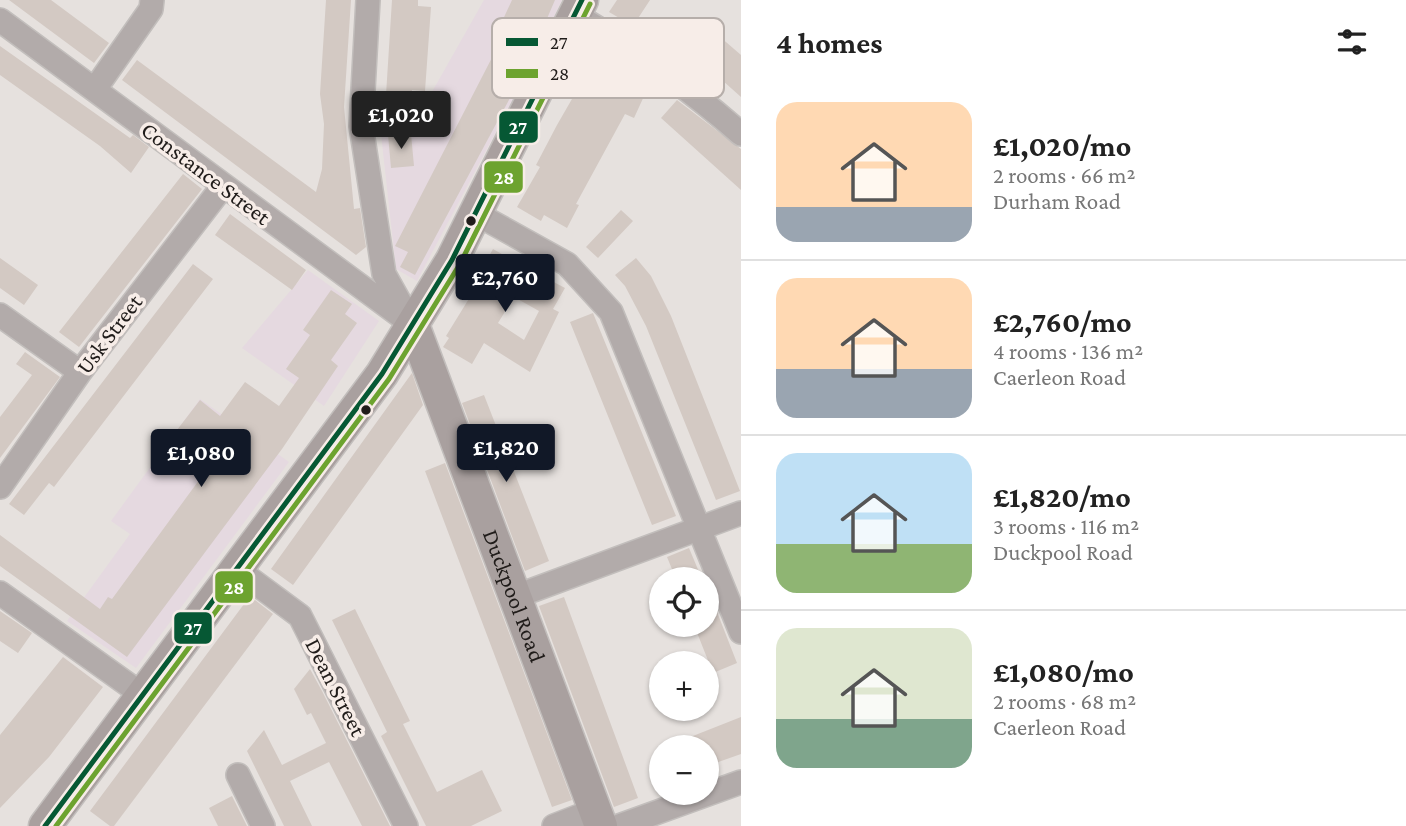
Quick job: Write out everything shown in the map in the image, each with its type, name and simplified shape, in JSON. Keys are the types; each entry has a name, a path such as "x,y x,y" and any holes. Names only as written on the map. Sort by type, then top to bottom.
{"main road":[{"path":"45,826 382,374 413,325 475,213 533,98"},
{"name":"Duckpool Road","path":"413,325 605,821"}],"street":[{"path":"95,89 151,9 152,0"},
{"path":"368,0 361,126 384,274 413,325"},
{"path":"579,7 593,18"},
{"name":"Constance Street","path":"0,20 413,325"},
{"path":"700,98 741,134"},
{"name":"Usk Street","path":"0,486 79,372 222,186"},
{"path":"475,213 567,264 611,312 741,632"},
{"path":"0,315 79,372"},
{"path":"517,596 741,513"},
{"name":"Dean Street","path":"238,570 300,616 406,826"},
{"path":"0,593 144,696"},
{"path":"238,775 263,826"},
{"path":"554,826 605,821 741,782"}],"shaded area":[{"path":"484,0 562,0 553,18 492,18 492,98 514,98 417,281 396,269 381,134 411,129"},
{"path":"308,270 379,321 324,406 242,348"},
{"path":"200,399 289,462 136,668 67,621 130,534 111,521"}],"building":[{"path":"9,0 51,0 109,43 94,63"},
{"path":"326,0 351,0 344,107 354,209 360,208 366,247 356,255 122,80 137,60 316,192 322,169 324,124 320,94"},
{"path":"392,0 418,0 418,6 431,7 425,91 412,90 412,96 386,95"},
{"path":"512,0 555,0 547,18 504,18"},
{"path":"617,0 650,0 638,18 619,18 609,12"},
{"path":"724,40 741,55 741,97 724,82"},
{"path":"0,46 130,138 133,135 149,147 131,173 100,146 0,75"},
{"path":"492,58 492,98 510,98 415,275 400,267 408,252 395,246"},
{"path":"573,98 643,98 634,118 625,114 576,204 579,205 567,228 544,215 541,221 517,207 540,167 536,165"},
{"path":"677,100 741,149 741,190 661,118"},
{"path":"411,134 414,166 391,168 388,135"},
{"path":"183,174 202,189 79,347 59,332"},
{"path":"621,210 633,221 598,258 586,247"},
{"path":"230,214 306,270 292,290 215,235"},
{"path":"493,249 516,262 513,267 545,285 548,279 565,288 553,309 559,312 530,372 484,343 472,364 443,347 449,338 446,336 478,284 474,282","holes":["514,297 539,311 524,340 498,323"]},
{"path":"0,258 38,285 24,305 0,288"},
{"path":"636,258 651,276 671,316 740,491 716,500 646,326 625,286 615,275"},
{"path":"193,264 213,279 54,487 49,483 24,515 9,504"},
{"path":"331,290 352,304 345,314 357,323 331,360 338,366 282,449 127,657 0,566 0,535 100,609 108,597 112,599 216,457 192,439 168,470 154,460 200,400 220,416 245,382 279,406 299,378 286,369 310,335 303,330"},
{"path":"593,313 676,516 652,525 570,322"},
{"path":"25,352 60,377 0,458 0,417 32,375 16,364"},
{"path":"412,373 423,405 293,585 271,569"},
{"path":"484,395 549,561 525,571 462,403"},
{"path":"445,463 572,800 552,807 425,471"},
{"path":"689,548 697,567 671,567 667,557"},
{"path":"250,596 273,614 114,826 110,826 90,811"},
{"path":"564,597 638,798 614,807 539,606"},
{"path":"355,609 410,721 403,724 437,792 482,770 502,811 471,826 426,826 381,736 387,732 332,620"},
{"path":"0,611 32,633 18,653 0,641"},
{"path":"719,617 737,663 719,670 719,651 704,651 699,637 719,637"},
{"path":"63,657 103,687 49,757 0,808 0,735"},
{"path":"310,669 390,826 362,826 329,762 290,781 312,826 284,826 247,751 264,730 282,765 326,743 311,713 307,715 294,689"},
{"path":"741,717 741,754 719,762 719,735 695,735"},
{"path":"232,796 247,826 218,826 209,808"}],"transit line":[{"name":"27","path":"573,18 582,0"},
{"name":"28","path":"583,18 590,4"},
{"name":"27","path":"45,826 382,374 452,260 533,98"},
{"name":"28","path":"56,826 389,379 460,264 543,98"}]}
